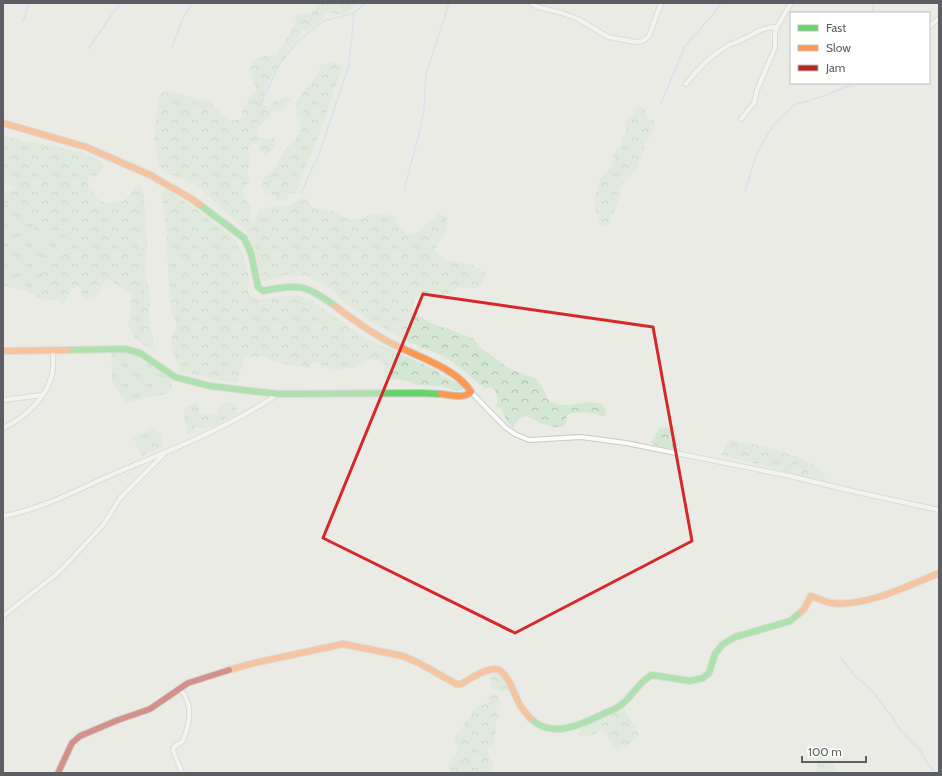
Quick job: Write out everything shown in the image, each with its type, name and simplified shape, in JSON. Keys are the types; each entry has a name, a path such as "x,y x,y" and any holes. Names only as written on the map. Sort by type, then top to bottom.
{"main road":[{"path":"3,123 86,147 165,183 190,198 244,238 251,253 257,284 260,289 263,291 294,286 309,290 368,330 406,352 435,365 465,383 471,392 468,395 462,396 421,393 278,394 210,386 184,380 175,377 140,353 125,349 3,351"},
{"path":"58,773 72,743 80,736 118,720 150,709 179,688 206,676 254,663 343,644 403,656 419,663 456,684 461,684 492,669 500,669 506,675 518,702 528,717 542,726 561,729 587,723 624,704 643,680 652,675 690,681 702,678 708,673 715,654 723,644 735,637 790,621 804,609 811,596 832,604 845,604 875,598 939,573"}],"street":[{"path":"531,3 538,7 562,13 578,20 608,37 636,42 643,41 649,36 661,3"},
{"path":"740,119 754,103 757,90 775,48 777,27 791,3"},
{"path":"930,25 939,18"},
{"path":"686,84 707,60 718,52 764,28 777,27"},
{"path":"3,428 28,412 42,395 52,374 54,350"},
{"path":"471,392 505,427 515,434 529,440 581,437 626,443 790,476 939,510"},
{"path":"3,516 54,500 218,429 278,394"},
{"path":"3,400 42,395"},
{"path":"3,616 59,572 104,524 120,498 167,451"},
{"path":"179,688 184,694 188,703 190,714 188,728 183,741 174,747 173,750 182,773"}],"highlighted area":[{"path":"423,294 653,327 692,541 515,633 323,538"}],"green space":[{"path":"318,3 360,3 343,15 325,12 317,25 311,29 303,31 279,68 273,74 268,84 263,104 267,106 287,96 291,100 278,113 277,111 272,113 257,131 259,137 268,139 274,138 276,140 275,147 267,155 262,153 257,144 252,143 248,149 250,161 247,172 250,180 242,192 246,202 251,203 251,220 253,224 260,208 286,206 304,197 313,208 334,211 348,218 361,219 369,215 381,214 395,216 396,223 407,235 417,233 439,213 447,217 445,232 435,250 443,259 473,265 486,273 482,285 474,289 459,287 449,294 424,294 414,299 413,308 419,316 431,323 473,338 481,348 508,368 536,379 541,385 549,401 556,404 567,405 590,402 602,404 606,410 605,416 584,413 570,414 567,415 566,423 563,427 553,427 526,416 520,418 513,427 507,422 501,408 496,407 498,400 495,390 490,387 485,389 445,357 406,341 368,320 344,302 333,290 307,276 285,275 268,281 262,281 256,254 245,235 247,232 201,189 161,170 156,148 155,131 158,97 162,91 172,91 190,97 210,101 224,117 232,121 242,118 243,108 256,88 249,71 251,61 261,56 273,56 278,53 279,48 283,45 291,32 297,15 314,12"},
{"path":"330,62 343,65 314,150 305,167 295,193 289,194 287,199 278,202 274,195 265,192 262,186 265,177 275,168 284,151 296,139 301,127 296,112 296,106 300,96 316,76 321,65"},
{"path":"640,105 644,109 649,119 656,122 653,133 646,142 638,166 619,188 621,195 610,222 606,227 601,227 595,204 597,188 604,174 610,169 616,148 621,147 621,140 626,132 625,122 634,114 633,109"},
{"path":"3,135 19,140 60,147 74,152 81,151 100,160 103,164 103,169 100,174 90,176 87,183 98,199 109,204 115,201 123,201 130,195 135,187 140,186 144,194 142,238 137,260 147,297 154,348 140,343 127,324 131,314 131,293 117,286 108,278 95,298 92,300 83,297 81,288 76,286 70,292 64,304 58,300 41,300 40,289 44,272 48,264 46,257 69,246 69,243 67,237 55,230 47,236 39,238 34,233 32,218 27,214 18,212 14,207 3,201 3,190 9,191 13,189 3,181"},
{"path":"166,189 206,216 236,241 247,267 249,277 248,291 250,296 255,299 261,299 298,295 309,299 365,338 436,370 441,375 463,386 462,390 459,391 439,386 415,385 409,381 384,378 384,364 373,358 353,368 346,368 338,371 323,366 317,362 307,368 276,362 263,357 246,357 238,383 181,372 173,350 171,335 176,327 176,323 170,304 174,296 187,286 179,262 167,255 167,239 161,193"},
{"path":"144,194 147,244 145,272 150,293 149,315 147,297 137,260 142,238"},
{"path":"3,201 14,207 18,212 27,214 32,218 34,233 47,236 55,230 67,237 69,246 46,257 48,264 44,272 40,289 41,300 26,291 3,285"},
{"path":"167,255 179,262 187,287 174,297 170,305"},
{"path":"111,352 135,353 173,380 171,389 167,394 126,403 112,383"},
{"path":"230,401 236,407 237,415 216,425 203,429 195,426 192,434 188,435 184,409 187,406 198,403 199,414 217,415 220,407"},
{"path":"668,427 677,434 680,445 674,449 650,443 660,428"},
{"path":"151,428 160,432 164,446 141,456 137,445 131,437"},
{"path":"729,440 762,446 803,459 813,464 820,470 827,482 721,455"},
{"path":"493,671 500,673 508,685 508,690 498,691 492,688 490,682"},
{"path":"490,694 494,694 498,697 501,704 495,707 499,716 496,722 494,745 489,746 487,750 491,760 494,762 492,773 452,773 447,767 459,749 454,742 455,738 475,708 488,703 490,700 486,697"},
{"path":"623,706 639,735 634,741 617,751 603,730 599,731 595,735 579,737 579,726"},
{"path":"833,759 837,773 815,773 818,763 825,764 826,761"}],"waterway":[{"path":"23,22 29,3"},
{"path":"88,49 120,3"},
{"path":"172,48 183,18 192,3"},
{"path":"301,193 319,154 349,65 354,13 365,3"},
{"path":"404,190 424,110 426,74 449,3"},
{"path":"661,103 685,46 721,3"},
{"path":"872,12 874,3"},
{"path":"260,106 279,65 297,42 324,21 354,13"},
{"path":"745,192 756,155 773,125 794,105 827,95 852,84"},
{"path":"841,658 855,676 873,691 901,731 920,750 928,764 936,773"}],"traffic: fast":[{"path":"200,205 244,238 251,253 258,287 263,291 286,287 301,288 316,293 335,306"},
{"path":"68,350 125,349 140,353 175,377 210,386 278,394 441,394"},
{"path":"530,718 538,725 547,728 567,728 587,722 617,708 643,681 652,675 690,681 703,678 709,673 715,654 723,644 735,637 790,621 801,612"}],"traffic: slow":[{"path":"3,123 86,147 150,175 200,205"},
{"path":"335,306 361,325 387,341 433,362 455,375 471,392 461,396 441,394"},
{"path":"3,351 68,350"},
{"path":"801,612 811,596 832,603 859,602 887,594 939,573"},
{"path":"229,670 254,663 343,644 403,656 419,663 456,684 461,684 491,669 499,670 507,677 520,705 530,718"}],"traffic: jam":[{"path":"58,773 72,743 80,736 118,720 150,709 188,683 229,670"}]}
